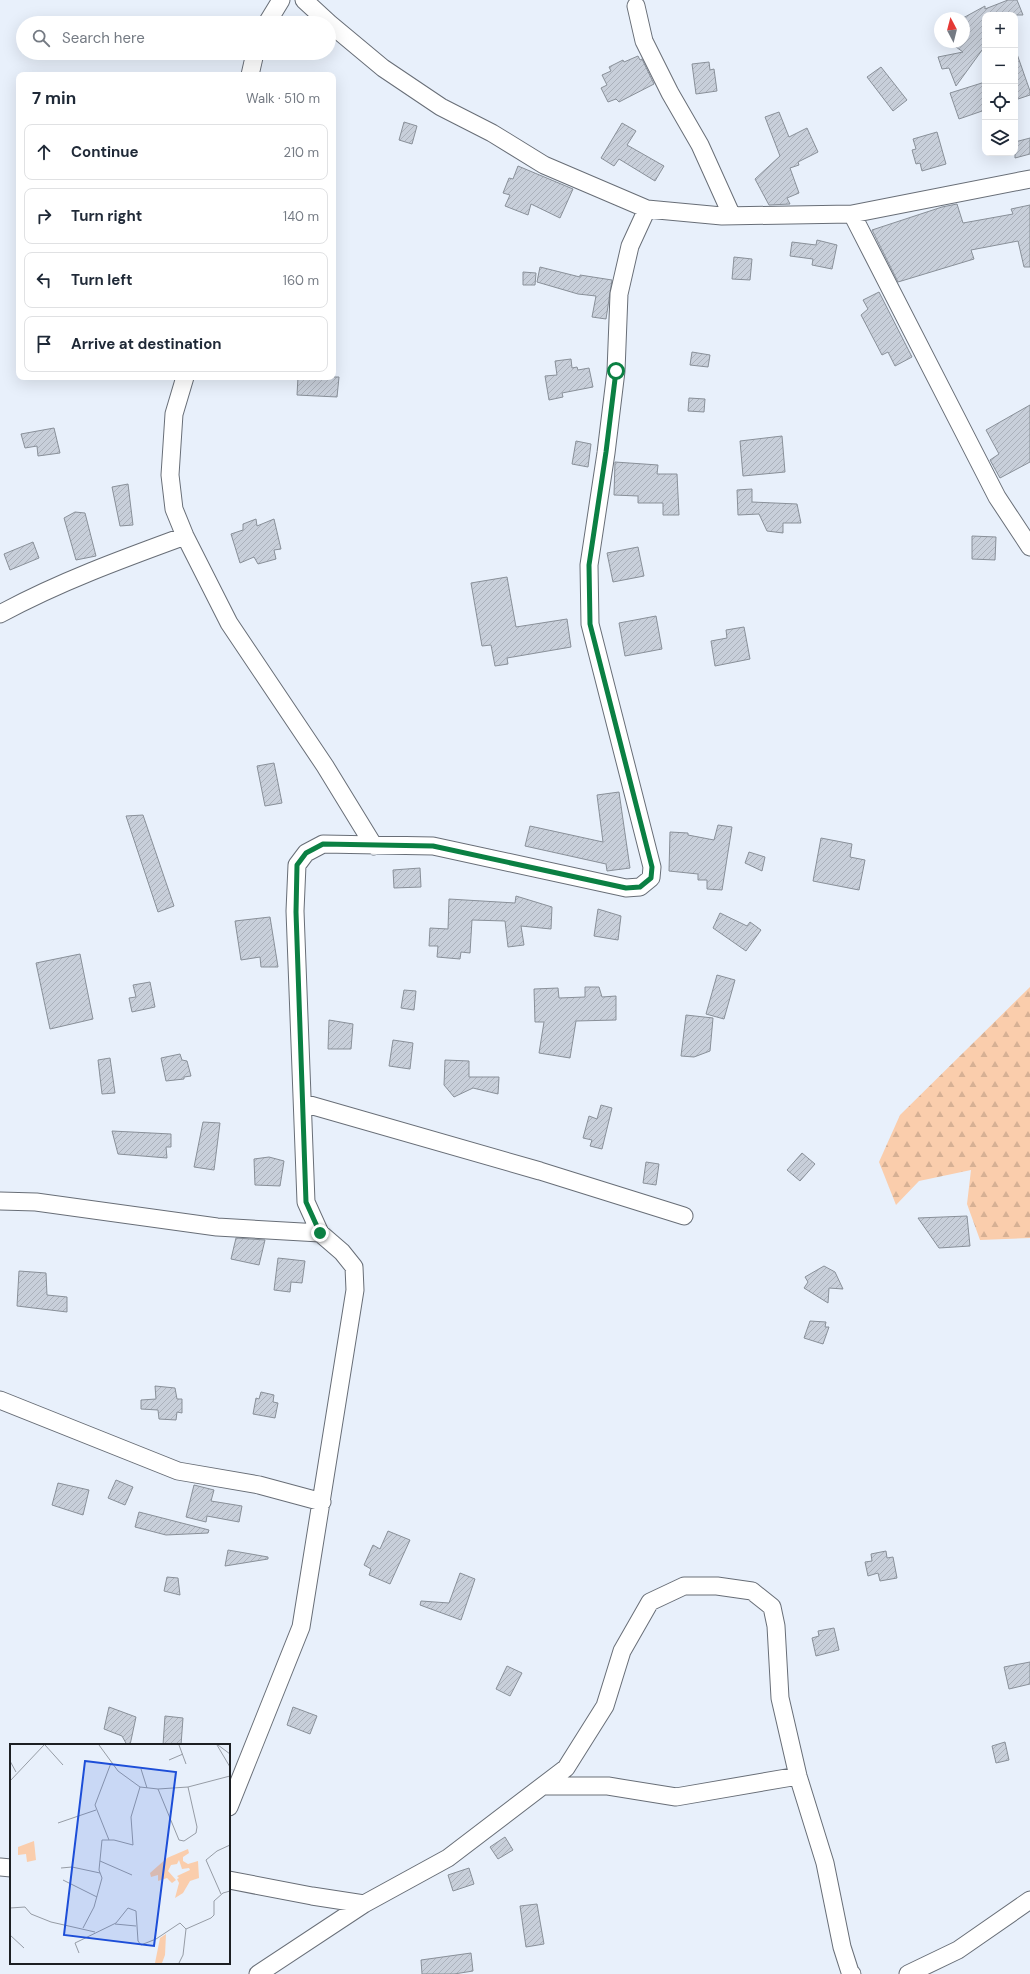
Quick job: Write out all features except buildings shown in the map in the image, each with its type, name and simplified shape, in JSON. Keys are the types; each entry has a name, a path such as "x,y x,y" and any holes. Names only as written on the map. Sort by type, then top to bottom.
{"street":[{"path":"271,16 281,0"},
{"path":"304,0 321,16"},
{"path":"636,6 644,41 670,93 700,145 732,216"},
{"path":"336,29 383,68 441,107 492,133 544,165 647,209 732,216 852,214 1030,179"},
{"path":"251,72 253,60"},
{"path":"230,1805 301,1627 355,1290 354,1267 342,1252 320,1233 306,1202 296,912 297,865 306,853 323,844 433,846 626,888 640,887 651,878 652,867 590,624 589,565 606,452 616,371 619,294 630,246 647,209"},
{"path":"852,214 997,497 1030,546"},
{"path":"184,380 174,414 170,475 174,509 185,536 229,623 325,766 374,846"},
{"path":"0,614 40,592 113,562 185,536"},
{"path":"302,1103 540,1171 684,1216"},
{"path":"0,1201 36,1202 217,1228 320,1233"},
{"path":"0,1400 178,1471 259,1485 322,1502"},
{"path":"258,1974 364,1904 448,1858 566,1768 605,1706 622,1651 650,1602 684,1586 717,1586 752,1591 772,1607 776,1626 780,1698 798,1776 825,1863 842,1947 852,1974"},
{"path":"543,1786 608,1786 676,1797 798,1776"},
{"path":"0,1867 10,1868"},
{"path":"230,1880 312,1896 364,1904"},
{"path":"908,1974 958,1950 1030,1900"}],"green space":[{"path":"1030,987 1030,1238 980,1240 967,1204 971,1170 919,1181 896,1205 879,1162 900,1115"}],"route":[{"path":"320,1233 306,1202 296,912 297,865 306,853 323,844 433,846 626,888 640,887 651,878 652,867 590,624 589,565 606,452 616,371"}]}
